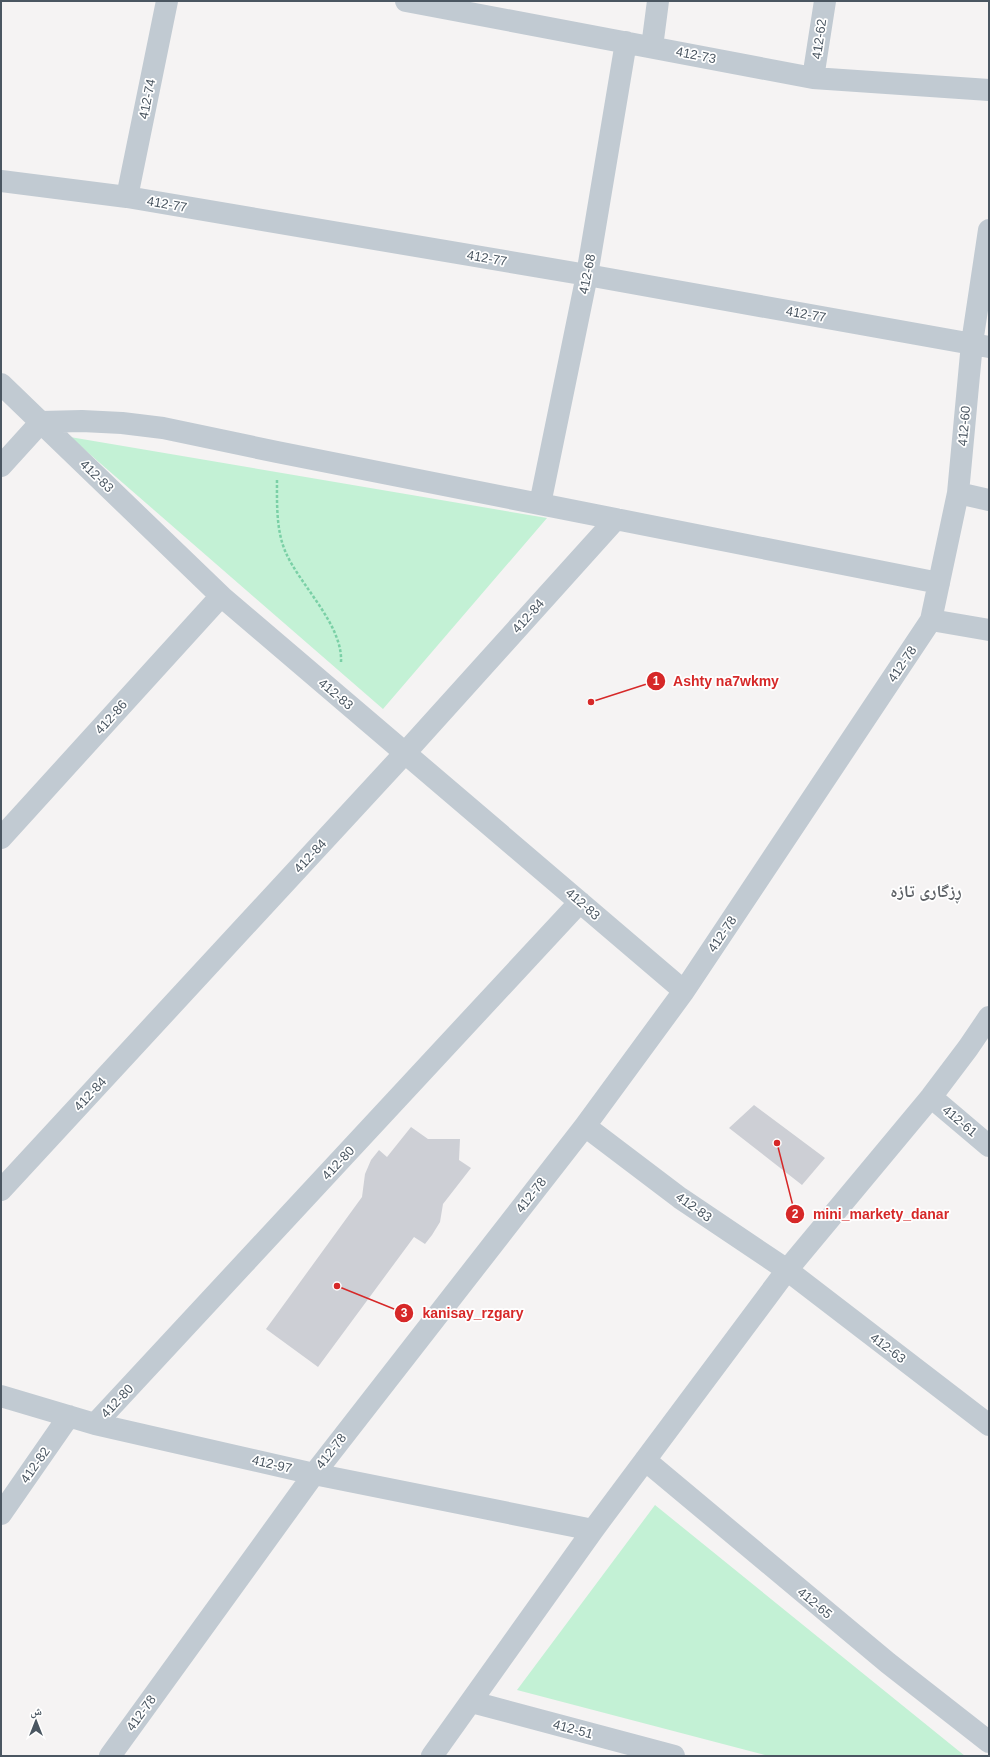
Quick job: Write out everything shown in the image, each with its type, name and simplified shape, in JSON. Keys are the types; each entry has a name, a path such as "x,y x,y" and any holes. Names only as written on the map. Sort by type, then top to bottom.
{"street":[{"name":"412-74","path":"127,197 167,1"},
{"name":"412-73","path":"406,1 488,8 626,42 813,78 989,90"},
{"path":"652,47 658,1"},
{"name":"412-62","path":"813,78 825,1"},
{"name":"412-68","path":"540,504 587,275 626,42"},
{"name":"412-77","path":"1,181 127,197 587,275 980,345"},
{"name":"412-60","path":"931,620 958,493 980,345 989,230"},
{"name":"412-83","path":"1,384 221,596 684,991"},
{"path":"1,466 41,422 82,421 122,423 163,428 276,452 939,583"},
{"path":"958,493 989,500"},
{"name":"412-84","path":"1,1190 405,753 616,519"},
{"name":"412-86","path":"1,838 221,596"},
{"path":"931,620 989,630"},
{"name":"412-78","path":"110,1756 314,1474 585,1126 684,991 931,620"},
{"name":"412-80","path":"95,1424 580,902"},
{"path":"432,1756 472,1702 593,1530 787,1270 931,1097 989,1017"},
{"name":"412-61","path":"931,1097 989,1146"},
{"name":"412-83","path":"585,1126 680,1198 787,1270"},
{"name":"412-63","path":"787,1270 989,1425"},
{"name":"412-97","path":"1,1396 95,1424 314,1474 593,1530"},
{"name":"412-82","path":"1,1514 69,1416"},
{"name":"412-65","path":"645,1460 888,1663 989,1742"},
{"name":"412-51","path":"472,1702 674,1756"}],"path":[{"path":"276,452 277,500 285,552 324,614 334,633 340,651 340,664 338,670 326,685"}],"green space":[{"path":"70,437 547,518 383,709"},
{"path":"655,1505 965,1756 769,1756 517,1690"}],"building":[{"path":"754,1105 825,1158 802,1185 729,1128"},
{"path":"411,1127 428,1139 460,1139 459,1160 471,1168 443,1204 440,1222 432,1235 425,1244 414,1237 318,1367 266,1329 362,1197 365,1174 371,1160 379,1150 387,1157"}],"place":[{"name":"Ashty na7wkmy","path":"591,702"},
{"name":"mini_markety_danar","path":"777,1143"},
{"name":"kanisay_rzgary","path":"337,1286"}],"district":[{"name":"ڕزگاری تازە","path":"926,891"}]}
